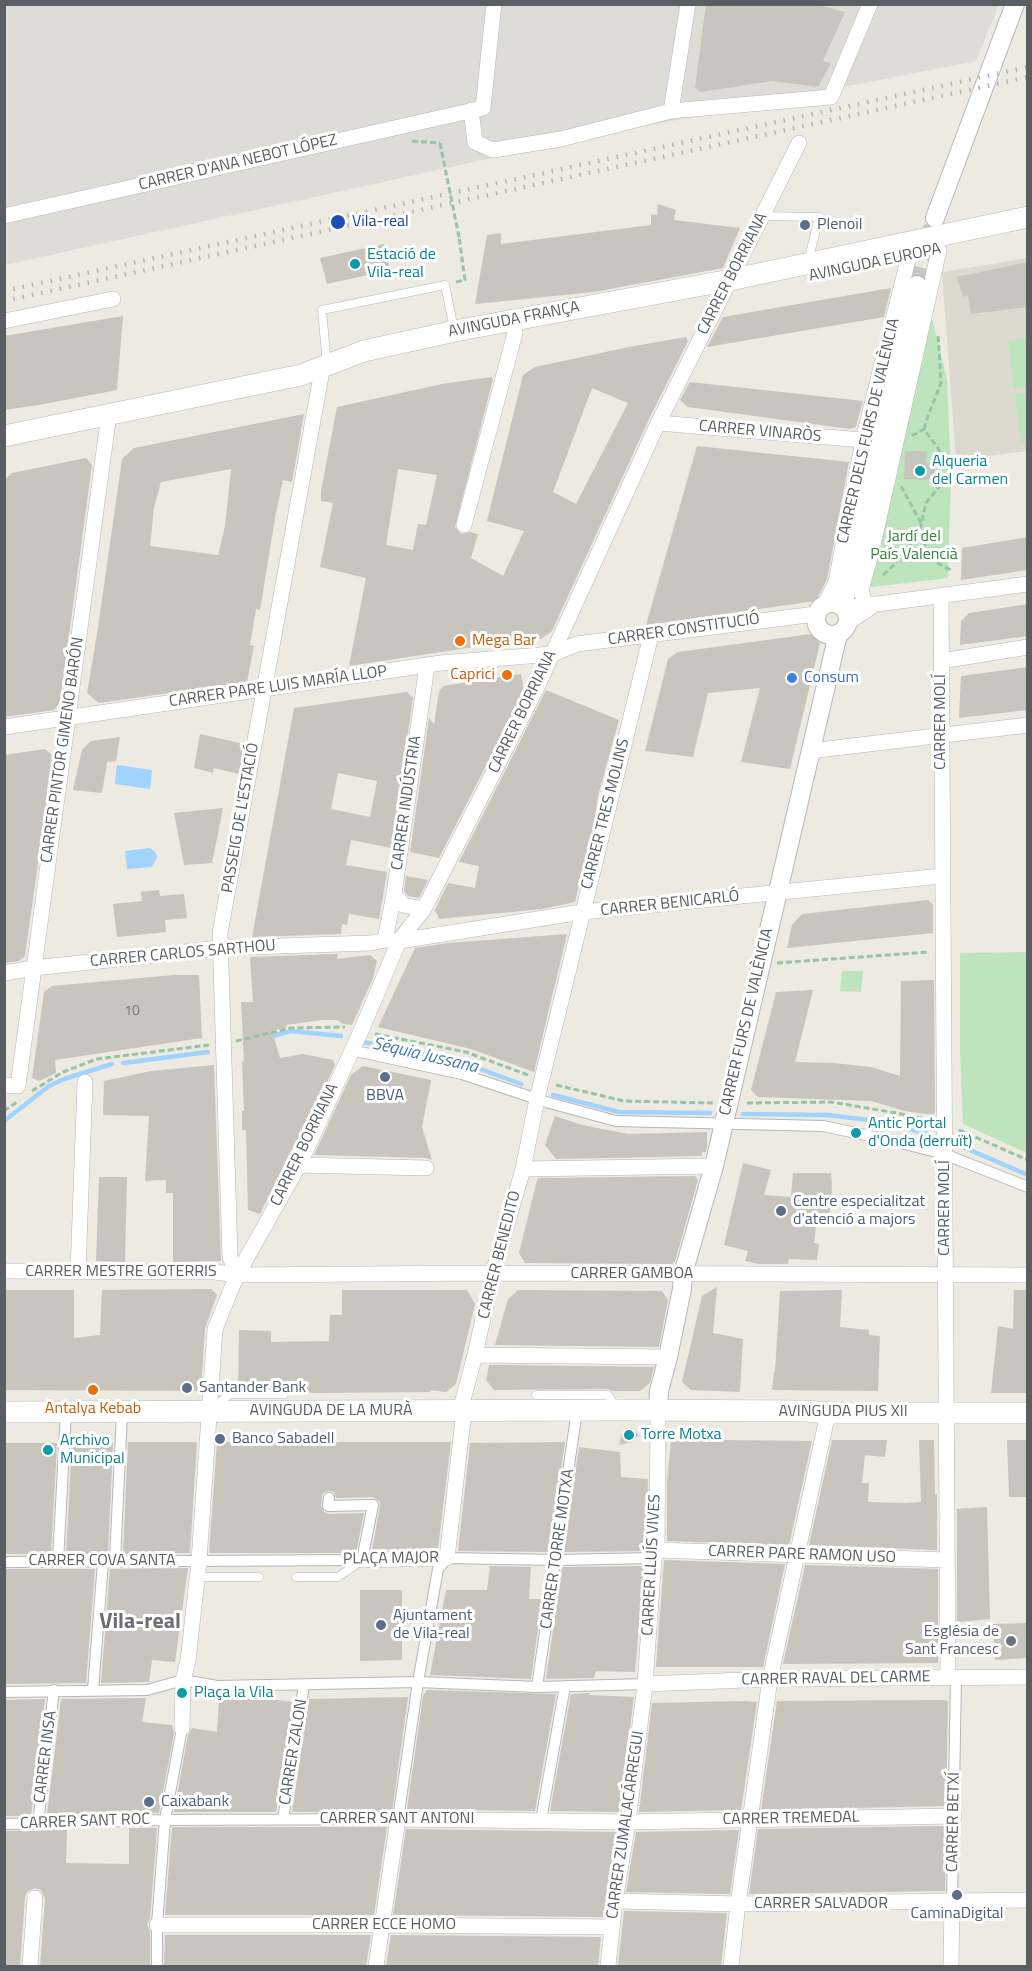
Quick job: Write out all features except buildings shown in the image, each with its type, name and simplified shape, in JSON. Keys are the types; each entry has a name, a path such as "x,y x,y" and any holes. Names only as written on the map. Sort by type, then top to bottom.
{"main road":[{"name":"AVINGUDA EUROPA","path":"726,287 808,264 1028,217"},
{"name":"AVINGUDA EUROPA","path":"726,287 909,256 1028,232"},
{"name":"AVINGUDA FRANÇA","path":"315,372 364,351 455,331 726,287"},
{"name":"AVINGUDA FRANÇA","path":"4,436 515,333 726,287"},
{"name":"AVINGUDA DE LA MURÀ","path":"4,1412 658,1411"},
{"name":"AVINGUDA PIUS XII","path":"658,1411 1028,1413"}],"street":[{"path":"494,4 477,109 475,142 493,150 561,139 671,111 831,97 870,4"},
{"path":"671,111 688,4"},
{"path":"935,218 1015,4"},
{"name":"CARRER D'ANA NEBOT LÓPEZ","path":"4,216 477,109"},
{"name":"CARRER BORRIANA","path":"199,1561 215,1329 237,1275 299,1165 361,1031 392,941 424,909 553,654 658,423 799,143"},
{"name":"CARRER DELS FURS DE VALÈNCIA","path":"871,604 861,590 939,250"},
{"name":"CARRER DELS FURS DE VALÈNCIA","path":"836,614 836,582 863,440 909,256"},
{"name":"CARRER DELS FURS DE VALÈNCIA","path":"836,614 851,576 917,285"},
{"path":"4,321 113,299"},
{"path":"464,525 515,333"},
{"name":"PASSEIG DE L'ESTACIÓ","path":"237,1275 230,1257 219,933 264,689 315,372"},
{"name":"CARRER PINTOR GIMENO BARÓN","path":"16,1092 109,414"},
{"name":"CARRER VINARÒS","path":"658,423 863,440"},
{"name":"CARRER DELS FURS DE VALÈNCIA","path":"851,576 871,554"},
{"name":"CARRER CONSTITUCIÓ","path":"553,654 577,644 863,612 871,604 1028,584"},
{"name":"CARRER MOLÍ","path":"941,596 947,1560 952,1677"},
{"name":"CARRER FURS DE VALÈNCIA","path":"658,1411 658,1390 668,1357 683,1274 714,1166 810,751 836,651 836,614"},
{"name":"CARRER TRES MOLINS","path":"537,1099 651,635"},
{"path":"941,661 1028,647"},
{"name":"CARRER PARE LUIS MARÍA LLOP","path":"4,727 427,666 553,654"},
{"name":"CARRER INDÚSTRIA","path":"392,941 394,894 427,666"},
{"path":"810,751 1028,725"},
{"name":"CARRER BENICARLÓ","path":"392,941 582,912 942,876"},
{"path":"394,894 403,905 424,909"},
{"name":"CARRER CARLOS SARTHOU","path":"4,973 220,948 392,941"},
{"path":"351,1050 462,1074 537,1099 616,1121 823,1126 944,1154 1028,1187"},
{"path":"78,1272 85,1082"},
{"name":"CARRER BENEDITO","path":"447,1558 462,1411 493,1273 523,1169 537,1099"},
{"path":"299,1165 426,1168"},
{"path":"523,1169 714,1166"},
{"name":"CARRER MESTRE GOTERRIS","path":"4,1271 216,1272 237,1275"},
{"name":"CARRER GAMBOA","path":"237,1275 493,1273 1028,1275"},
{"path":"476,1355 668,1357"},
{"name":"CARRER TORRE MOTXA","path":"537,1687 577,1410"},
{"path":"58,1561 66,1411"},
{"name":"CARRER LLUÍS VIVES","path":"645,1684 655,1554 658,1411"},
{"path":"115,1560 122,1413"},
{"path":"732,1966 738,1904 770,1679 799,1556 828,1413"},
{"path":"329,1498 328,1506 373,1505 362,1560"},
{"path":"447,1558 557,1560 655,1554"},
{"name":"CARRER PARE RAMON USO","path":"655,1554 947,1560"},
{"name":"PLAÇA MAJOR","path":"199,1561 447,1558"},
{"name":"PLAÇA MAJOR","path":"398,1819 418,1682 438,1569 447,1558"},
{"path":"157,1966 157,1925 165,1820 182,1728 183,1680 188,1662 199,1561"},
{"name":"CARRER COVA SANTA","path":"4,1562 199,1561"},
{"path":"93,1690 103,1562"},
{"name":"CARRER BETXÍ","path":"951,1966 954,1816 952,1677"},
{"name":"CARRER RAVAL DEL CARME","path":"645,1684 770,1679 1028,1677"},
{"path":"4,1692 147,1690 183,1680 217,1686 418,1682 537,1687 645,1684"},
{"name":"CARRER ZUMALACÁRREGUI","path":"608,1966 645,1684"},
{"name":"CARRER ZALON","path":"283,1819 304,1685"},
{"path":"541,1820 565,1686"},
{"name":"CARRER INSA","path":"38,1824 54,1690"},
{"name":"CARRER TREMEDAL","path":"628,1822 954,1816"},
{"path":"376,1966 398,1819"},
{"name":"CARRER SANT ANTONI","path":"165,1820 398,1819 628,1822"},
{"name":"CARRER SANT ROC","path":"4,1824 165,1820"},
{"path":"30,1966 34,1898"},
{"name":"CARRER SALVADOR","path":"615,1901 738,1904 1028,1900"},
{"name":"CARRER ECCE HOMO","path":"157,1925 612,1927"}],"lane":[{"path":"762,216 819,217 808,264"},
{"path":"315,372 326,354 322,310 445,285 455,331"},
{"path":"209,1411 230,1394 284,1394"},
{"path":"536,1395 608,1395 619,1410"},
{"path":"296,1577 338,1577 362,1560"},
{"path":"196,1577 259,1577"}],"path":[{"path":"440,143 459,237 465,280 445,285"},
{"path":"906,441 924,429 941,383 938,328"},
{"path":"880,580 919,534 926,503 951,472 945,458 924,429"},
{"path":"896,480 921,523"},
{"path":"919,534 935,562 951,570"},
{"path":"760,964 943,951"},
{"path":"4,1111 16,1092 97,1059 223,1044 291,1028 343,1027 466,1052 541,1080 624,1101 831,1102 897,1113 944,1123 1028,1160"}],"shaded area":[{"path":"4,5 999,5 976,61 560,143 5,265"},
{"path":"1027,258 1027,451 956,460 942,272"}],"green space":[{"name":"Jardí del País Valencià","path":"932,318 947,380 951,472 948,578 872,587 870,585"},
{"path":"1027,338 1027,387 1014,388 1008,341"},
{"path":"1027,393 1027,441 1021,442 1015,394"},
{"path":"1028,952 1027,1153 963,1124 960,953"},
{"path":"842,971 863,971 861,992 840,991"}],"water":[{"path":"117,765 152,770 150,789 115,784"},
{"path":"150,848 157,857 152,867 127,869 125,851"}],"waterway":[{"name":"Séquia Jussana","path":"269,1037 291,1031 341,1036"},
{"name":"Séquia Jussana","path":"363,1042 464,1063 521,1084"},
{"name":"Séquia Jussana","path":"123,1063 208,1052"},
{"name":"Séquia Jussana","path":"4,1121 49,1086 112,1064"},
{"name":"Séquia Jussana","path":"553,1095 619,1112 710,1113"},
{"name":"Séquia Jussana","path":"743,1114 827,1115 878,1121 928,1134"},
{"name":"Séquia Jussana","path":"956,1144 1028,1175"}],"tunnel":[{"path":"917,285 933,226"}],"railway":[{"path":"4,291 1028,67"},
{"path":"4,301 1028,77"}],"place":[{"name":"Vila-real","path":"338,222"},
{"name":"Plenoil","path":"805,225"},
{"name":"Estació de Vila-real","path":"355,264"},
{"name":"Alqueria del Carmen","path":"920,471"},
{"name":"Mega Bar","path":"460,641"},
{"name":"Caprici","path":"507,675"},
{"name":"Consum","path":"792,678"},
{"name":"BBVA","path":"385,1077"},
{"name":"Antic Portal d'Onda (derruït)","path":"856,1133"},
{"name":"Centre especialitzat d'atenció a majors","path":"781,1211"},
{"name":"Santander Bank","path":"187,1388"},
{"name":"Antalya Kebab","path":"93,1390"},
{"name":"Torre Motxa","path":"629,1435"},
{"name":"Banco Sabadell","path":"220,1439"},
{"name":"Archivo Municipal","path":"48,1450"},
{"name":"Ajuntament de Vila-real","path":"381,1625"},
{"name":"Església de Sant Francesc","path":"1011,1641"},
{"name":"Plaça la Vila","path":"182,1693"},
{"name":"Caixabank","path":"149,1802"},
{"name":"CaminaDigital","path":"957,1895"}],"district":[{"name":"Vila-real","path":"140,1623"}]}
